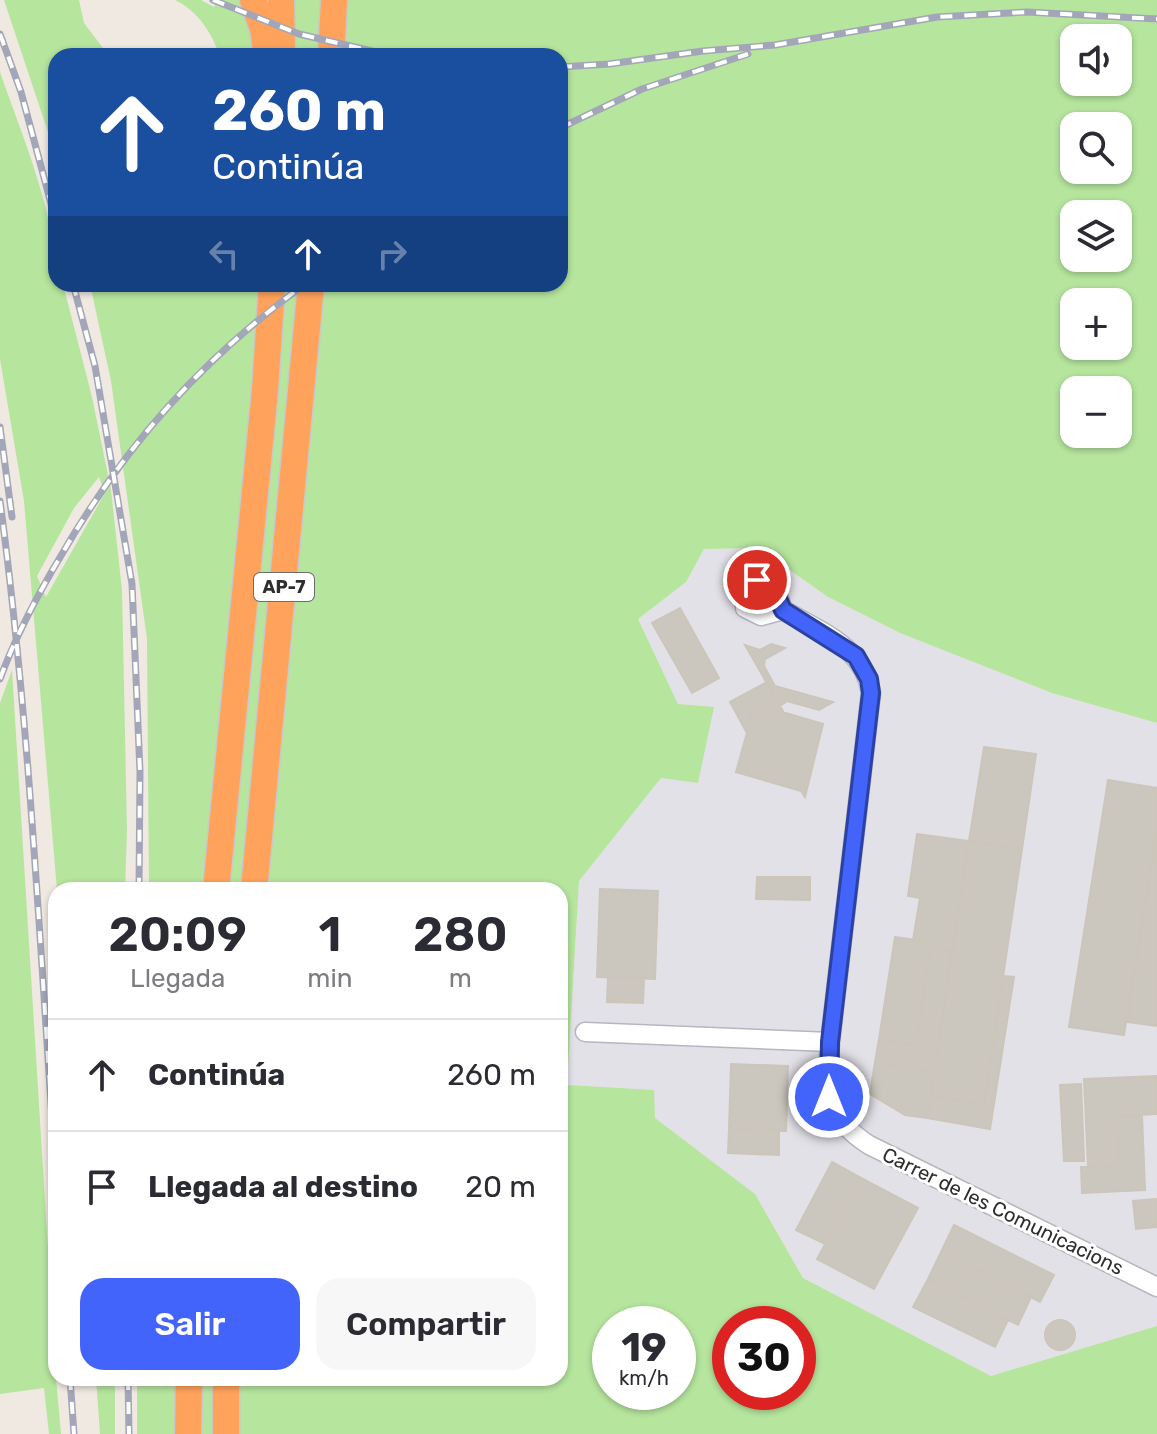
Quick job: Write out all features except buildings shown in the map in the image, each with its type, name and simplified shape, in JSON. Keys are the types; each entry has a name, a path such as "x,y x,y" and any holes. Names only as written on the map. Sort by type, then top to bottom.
{"highway":[{"path":"253,0 266,48"},
{"path":"281,0 282,48"},
{"path":"318,0 318,48"},
{"path":"331,48 334,0"},
{"name":"AP-7","path":"217,882 265,390 271,292"},
{"name":"AP-7","path":"255,882 310,292"},
{"path":"188,1434 189,1386"},
{"path":"226,1386 226,1434"}],"street":[{"name":"Carrer de les Comunicacions","path":"783,610 856,656 869,679 871,693 830,1042 829,1097 840,1120 859,1138 1157,1287"},
{"path":"585,1032 830,1042"}],"shaded area":[{"path":"759,548 828,597 900,633 1052,693 1157,723 1157,1326 991,1376 803,1278 755,1194 655,1118 568,1086 579,881 661,778 698,783 678,704 638,619 686,582 704,549"}],"green space":[{"path":"4,0 79,0 84,23 103,48 48,48 48,132"},
{"path":"175,0 201,0 214,7 217,0 1157,0 1157,723 1052,693 900,633 828,597 759,548 704,549 686,582 638,619 678,704 714,707 698,783 661,778 579,881 568,1068 568,882 149,882 147,639 111,381 92,292 568,292 568,48 217,48 191,10"},
{"path":"0,72 28,150 48,221 48,292 65,292 92,397 111,490 122,590 125,882 56,882 24,501 0,359","holes":["99,477 105,493 46,597 37,576 74,508"]},
{"path":"12,670 48,1249 48,1386 57,1386 61,1434 49,1434 44,1388 0,1394 0,703"},
{"path":"568,1085 654,1090 655,1118 755,1194 803,1278 991,1376 1157,1326 1157,1434 137,1434 137,1386 568,1386"},
{"path":"97,1386 115,1386 115,1434 100,1434"}],"railway":[{"path":"213,0 299,34 359,48"},
{"path":"568,67 775,45 937,17 1027,12 1157,19"},
{"path":"0,34 21,92 48,192"},
{"path":"568,124 642,89 748,54"},
{"path":"75,292 95,366 132,584 140,772 139,882"},
{"path":"0,679 20,631 53,569 112,476 200,373 295,292"},
{"path":"0,427 12,517"},
{"path":"0,501 27,754 48,1057"},
{"path":"71,1386 74,1434"},
{"path":"128,1386 129,1434"}],"route":[{"path":"757,580 772,585 783,610 856,656 869,679 871,693 830,1042 829,1097"}]}
